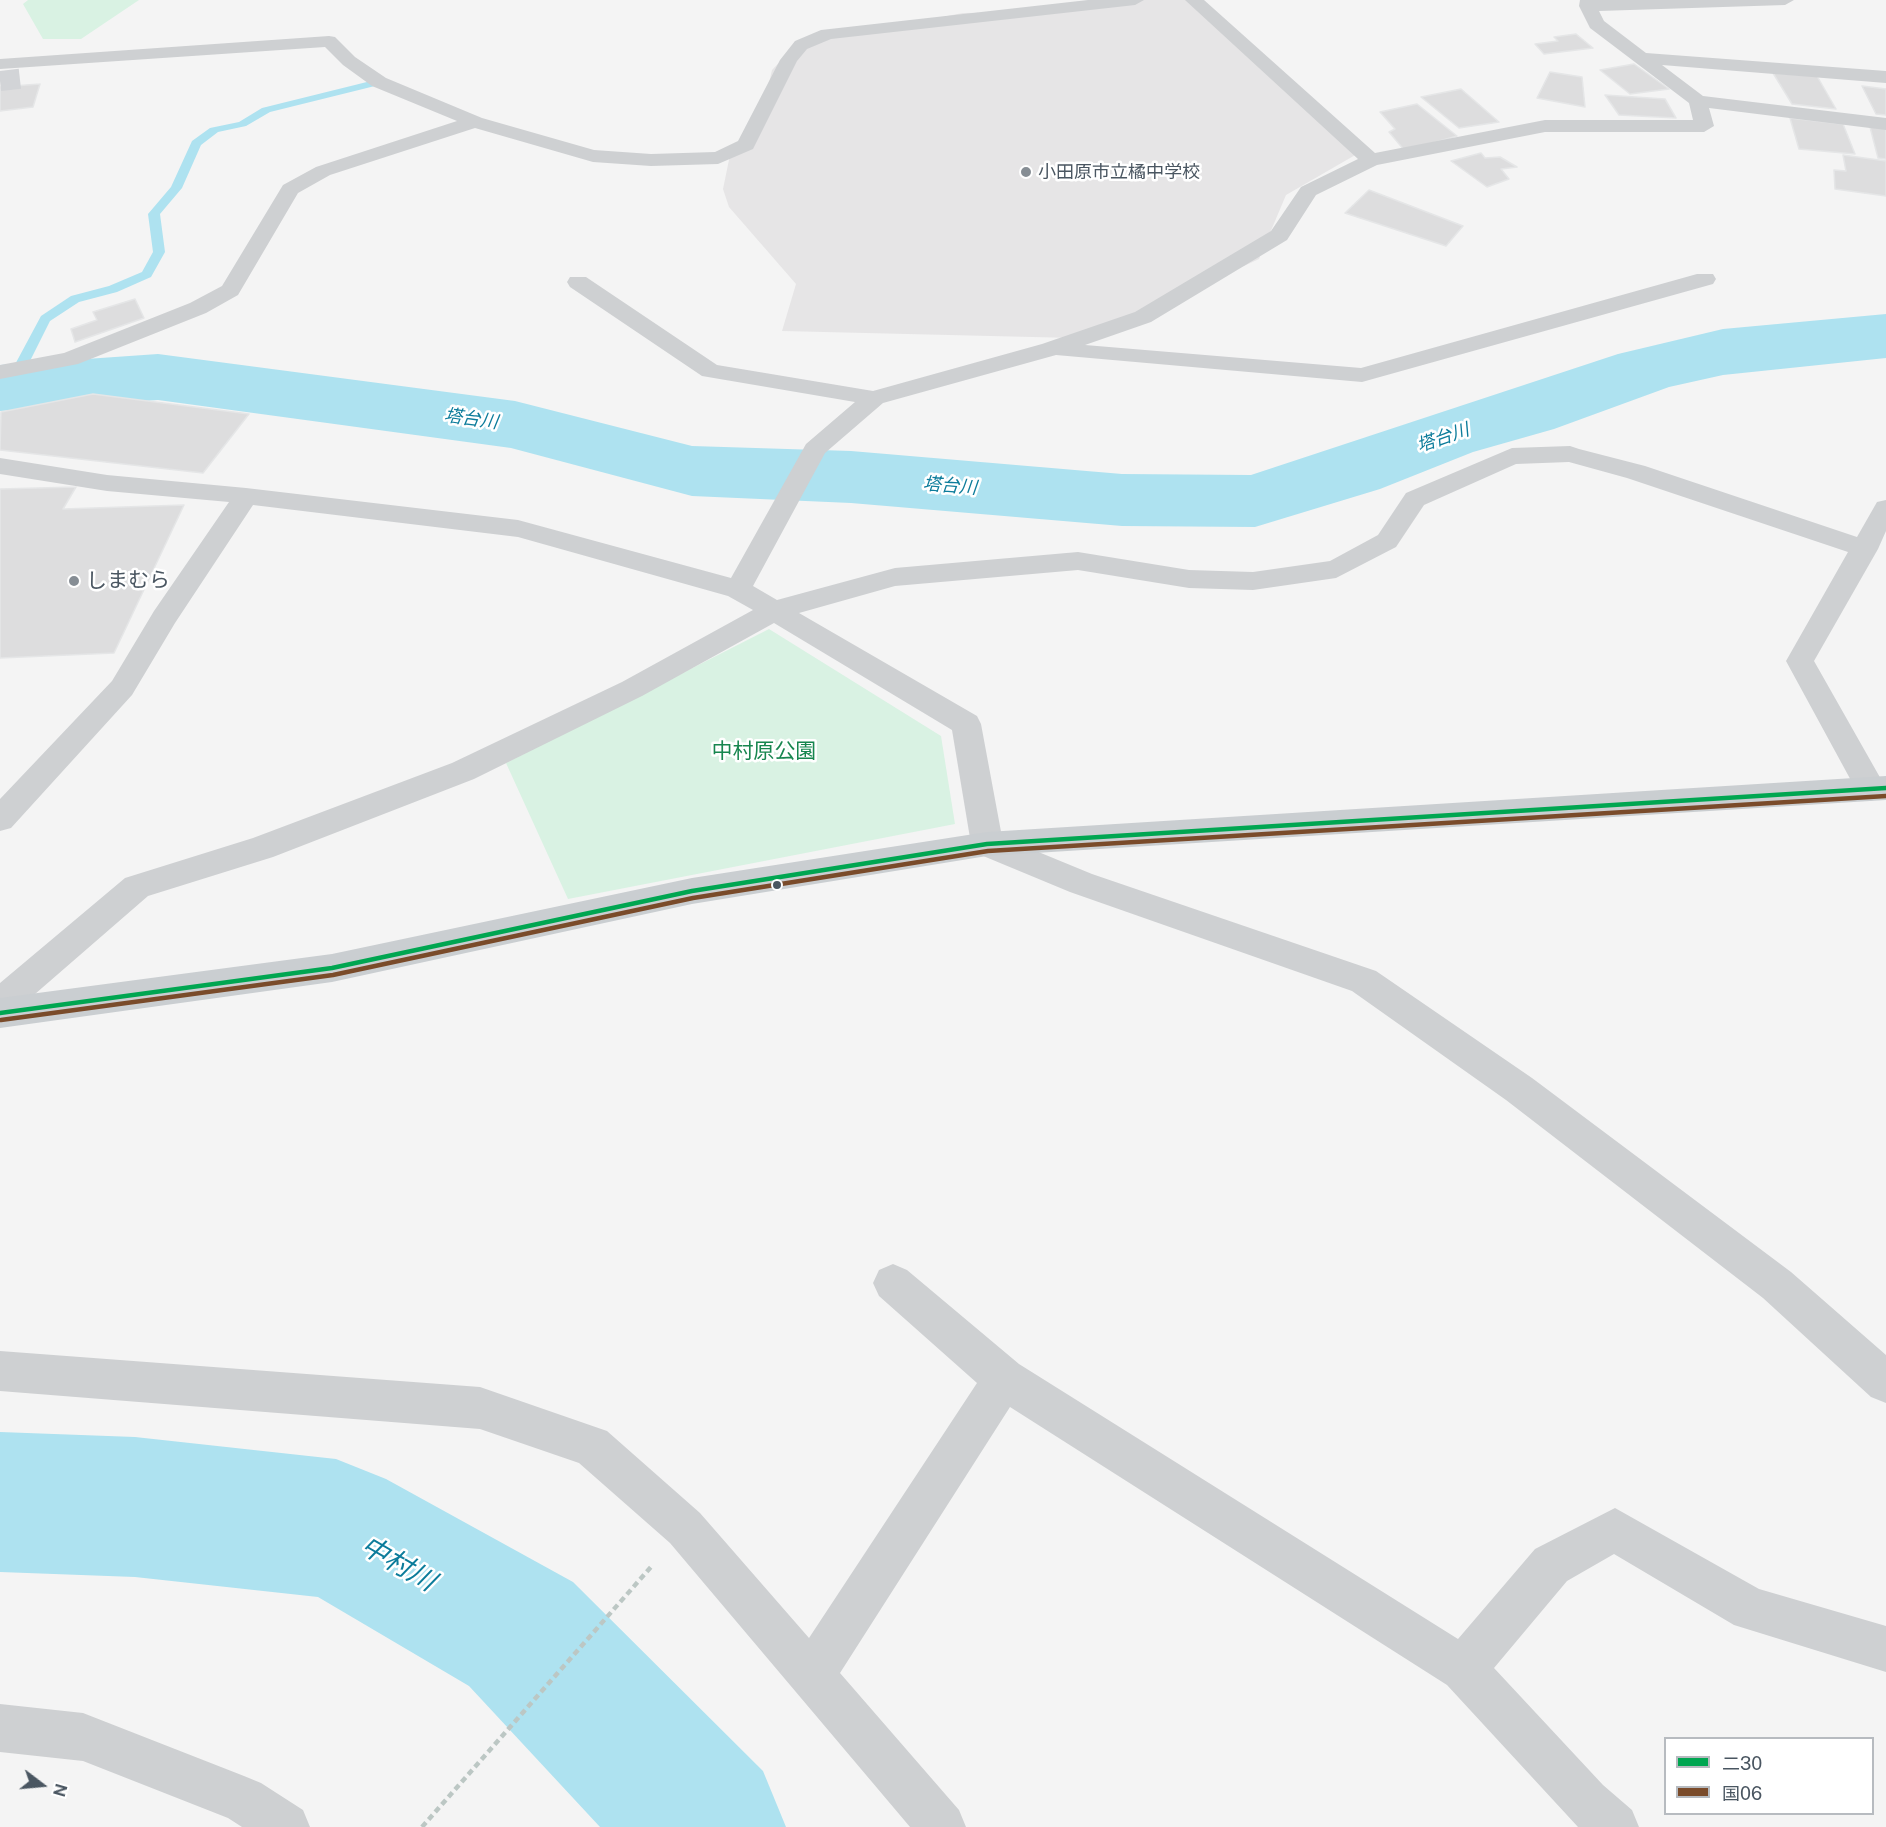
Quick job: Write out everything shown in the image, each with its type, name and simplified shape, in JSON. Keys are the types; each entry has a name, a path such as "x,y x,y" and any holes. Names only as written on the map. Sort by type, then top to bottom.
{"main road":[{"path":"0,1013 332,968 692,891 987,844 1878,789"}],"street":[{"path":"0,64 329,41 348,61 379,82 475,122 593,156 651,160 718,158 746,145 789,60 801,45 827,34 1135,0"},
{"path":"1194,0 1371,160"},
{"path":"1785,0 1588,3 1596,24 1698,101 1886,124"},
{"path":"1641,58 1886,77"},
{"path":"325,63 348,61"},
{"path":"26,78 157,71"},
{"path":"578,282 710,371 874,398 1050,349 1143,317 1280,235 1308,191 1371,160 1545,126 1704,126 1698,101"},
{"path":"0,372 70,358 198,308 230,290 290,189 323,171 475,122"},
{"path":"1050,349 1362,375 1705,279"},
{"path":"738,589 815,449 874,398"},
{"path":"0,1004 137,887 262,848 463,771 632,688 775,610 895,577 1078,561 1189,579 1253,581 1336,570 1387,541 1415,499 1512,456 1570,454 1636,472 1865,549"},
{"path":"0,466 107,483 246,496 518,529 738,589 966,724 987,844 1081,883 1364,981 1519,1089 1778,1286 1886,1382"},
{"path":"0,819 122,688 164,618 246,496"},
{"path":"1878,789 1800,662 1886,508"},
{"path":"893,1283 1004,1379 1463,1669 1586,1802 1616,1827"},
{"path":"0,1371 480,1408 592,1446 685,1528 942,1827"},
{"path":"812,1675 1004,1379"},
{"path":"1463,1669 1551,1565 1615,1530 1750,1609 1886,1649"},
{"path":"0,1728 83,1737 244,1800 286,1827"}],"path":[{"path":"422,1827 685,1528"}],"shaded area":[{"name":"小田原市立橘中学校","path":"1131,0 1188,0 1357,154 1286,195 1259,259 1128,320 1074,338 782,331 796,284 729,207 723,189 730,155 759,126 772,70 790,51 813,41 963,13 1039,12"}],"green space":[{"path":"28,0 139,0 81,39 43,39 23,4"},
{"name":"中村原公園","path":"769,629 941,736 955,824 568,899 506,763"}],"building":[{"path":"1576,34 1593,48 1544,54 1535,44 1558,41 1554,37"},
{"path":"1634,64 1669,89 1630,94 1600,70"},
{"path":"1550,72 1582,77 1585,107 1537,98"},
{"path":"1773,73 1817,76 1836,109 1792,104"},
{"path":"40,84 33,107 0,111 0,87"},
{"path":"1862,86 1886,89 1886,115 1876,114"},
{"path":"1461,89 1499,122 1459,128 1421,97"},
{"path":"1605,95 1665,99 1676,118 1619,115"},
{"path":"1417,104 1457,136 1405,151 1389,132 1395,129 1380,112"},
{"path":"1790,118 1843,124 1855,154 1799,149"},
{"path":"1870,127 1886,128 1886,159 1878,158"},
{"path":"1481,153 1485,158 1500,157 1517,167 1501,169 1509,179 1487,187 1451,161"},
{"path":"1843,155 1886,161 1886,196 1835,189 1834,170 1846,171"},
{"path":"1369,190 1463,226 1446,246 1345,213"},
{"path":"135,299 144,318 75,342 71,329 97,320 93,312"},
{"path":"93,394 249,414 203,473 0,450 1,412"},
{"name":"しまむら","path":"76,487 63,509 184,505 114,653 0,658 0,489"}],"waterway":[{"path":"11,385 45,319 75,299 113,289 147,274 159,252 154,214 176,188 196,143 214,130 242,124 266,110 379,82"},
{"name":"塔台川","path":"0,388 158,377 515,425 692,471 851,477 1122,500 1255,501 1351,471 1445,435 1526,412 1645,370 1723,352 1886,336"},
{"name":"中村川","path":"0,1502 135,1507 336,1529 521,1634 707,1827"}],"tunnel":[{"path":"0,81 26,78"}],"transit line":[{"name":"二30","path":"0,1013 332,968 692,891 987,844 1886,788"},
{"name":"国06","path":"1,1020 333,975 693,898 988,851 1886,796"}],"place":[{"name":"小田原市立橘中学校","path":"1026,172"},
{"name":"しまむら","path":"74,581"}]}
